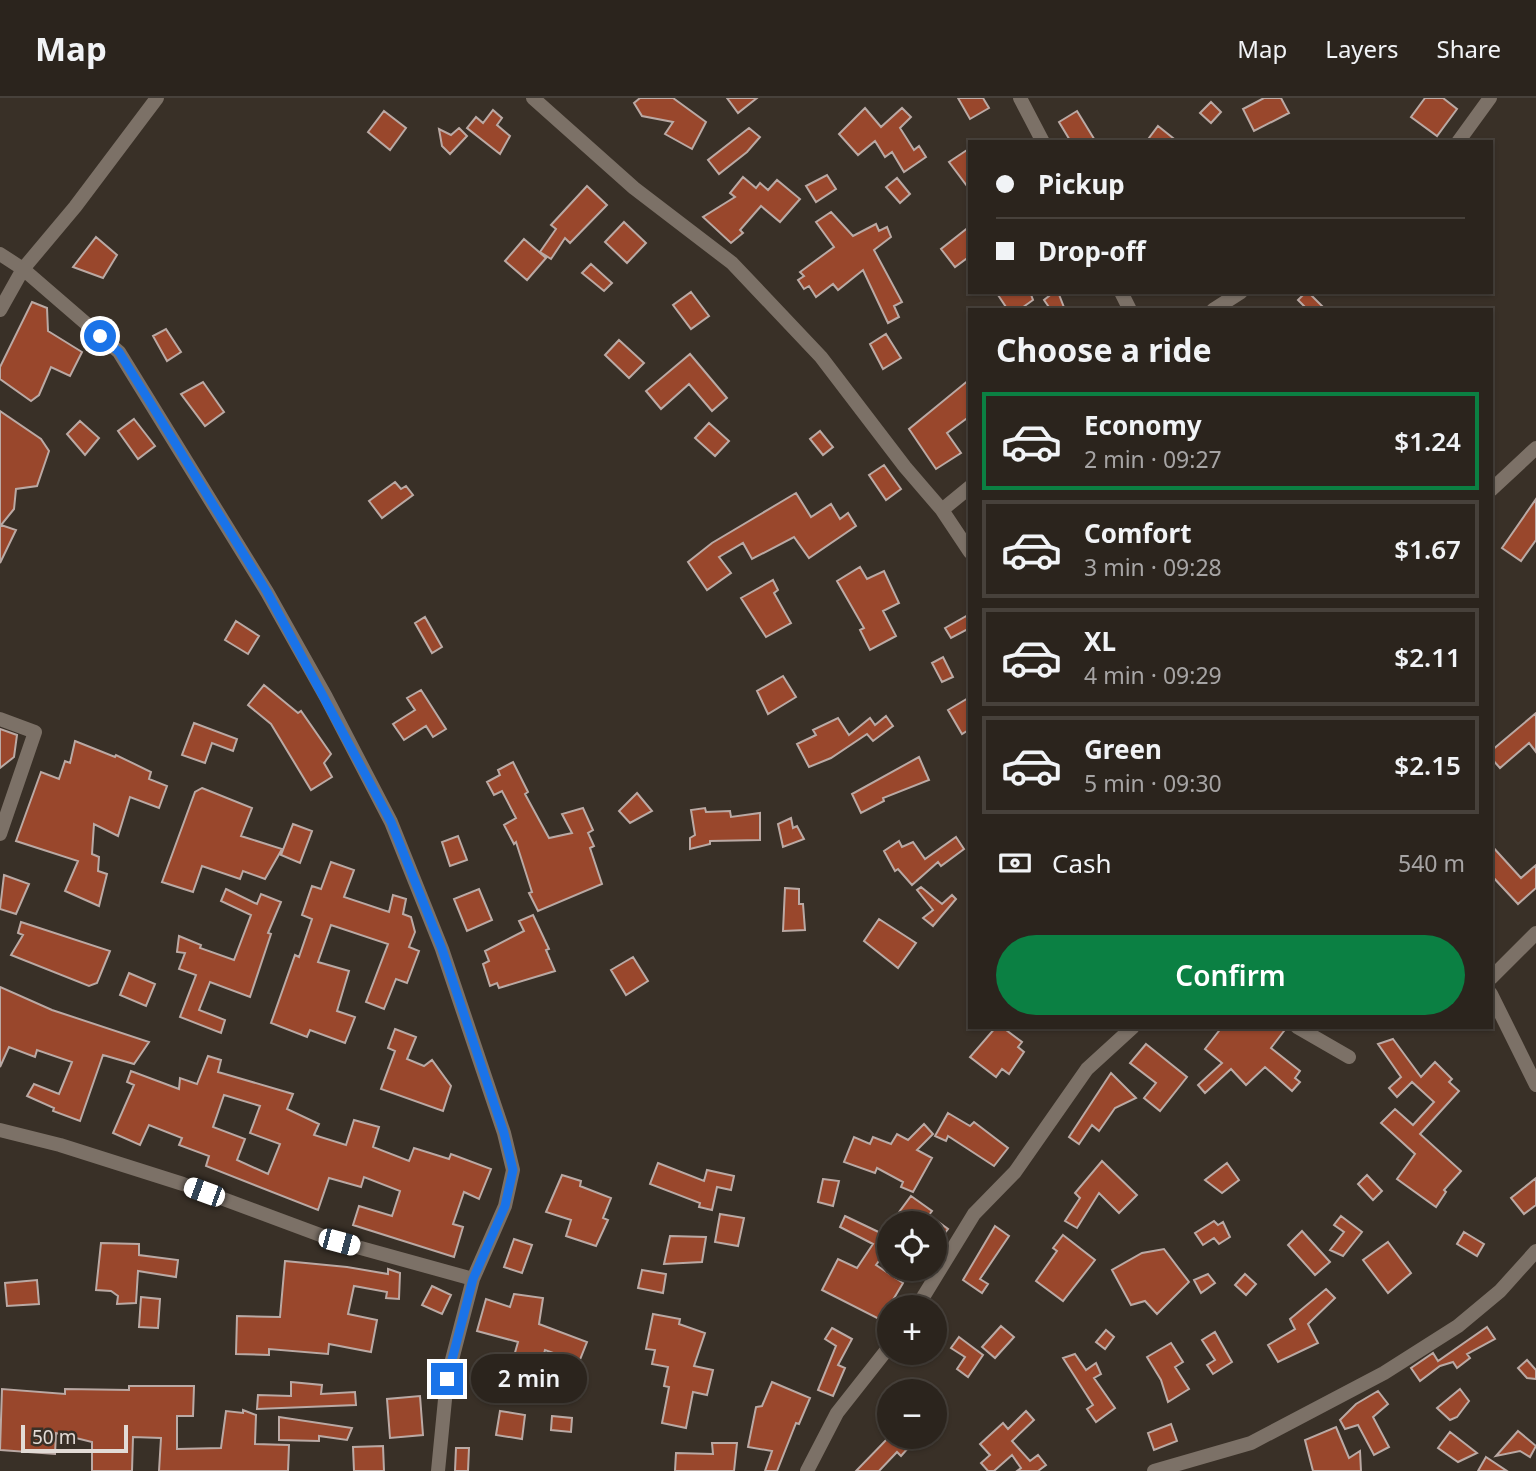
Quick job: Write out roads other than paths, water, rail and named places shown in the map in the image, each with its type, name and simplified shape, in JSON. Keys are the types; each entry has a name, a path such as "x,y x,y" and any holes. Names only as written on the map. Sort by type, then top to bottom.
{"street":[{"path":"0,310 23,269 75,207 157,98"},
{"path":"533,98 634,188 732,263 821,357 905,467 942,510 968,549"},
{"path":"1020,98 1042,140"},
{"path":"1459,140 1490,98"},
{"path":"0,254 23,269 119,352 267,592 391,822 442,949 504,1133 513,1170 505,1206 473,1279 447,1379 438,1471"},
{"path":"1216,308 1238,294"},
{"path":"1493,488 1536,448"},
{"path":"942,510 968,489"},
{"path":"0,719 35,732 0,834"},
{"path":"1493,976 1536,933"},
{"path":"1493,998 1536,1084"},
{"path":"924,1295 974,1214 1014,1172 1087,1069 1131,1029"},
{"path":"1300,1029 1349,1057"},
{"path":"0,1130 60,1145 183,1184 339,1242 473,1279"},
{"path":"1154,1471 1251,1443 1384,1373 1458,1326 1500,1292 1536,1251"},
{"path":"807,1471 837,1413 877,1363"}]}
